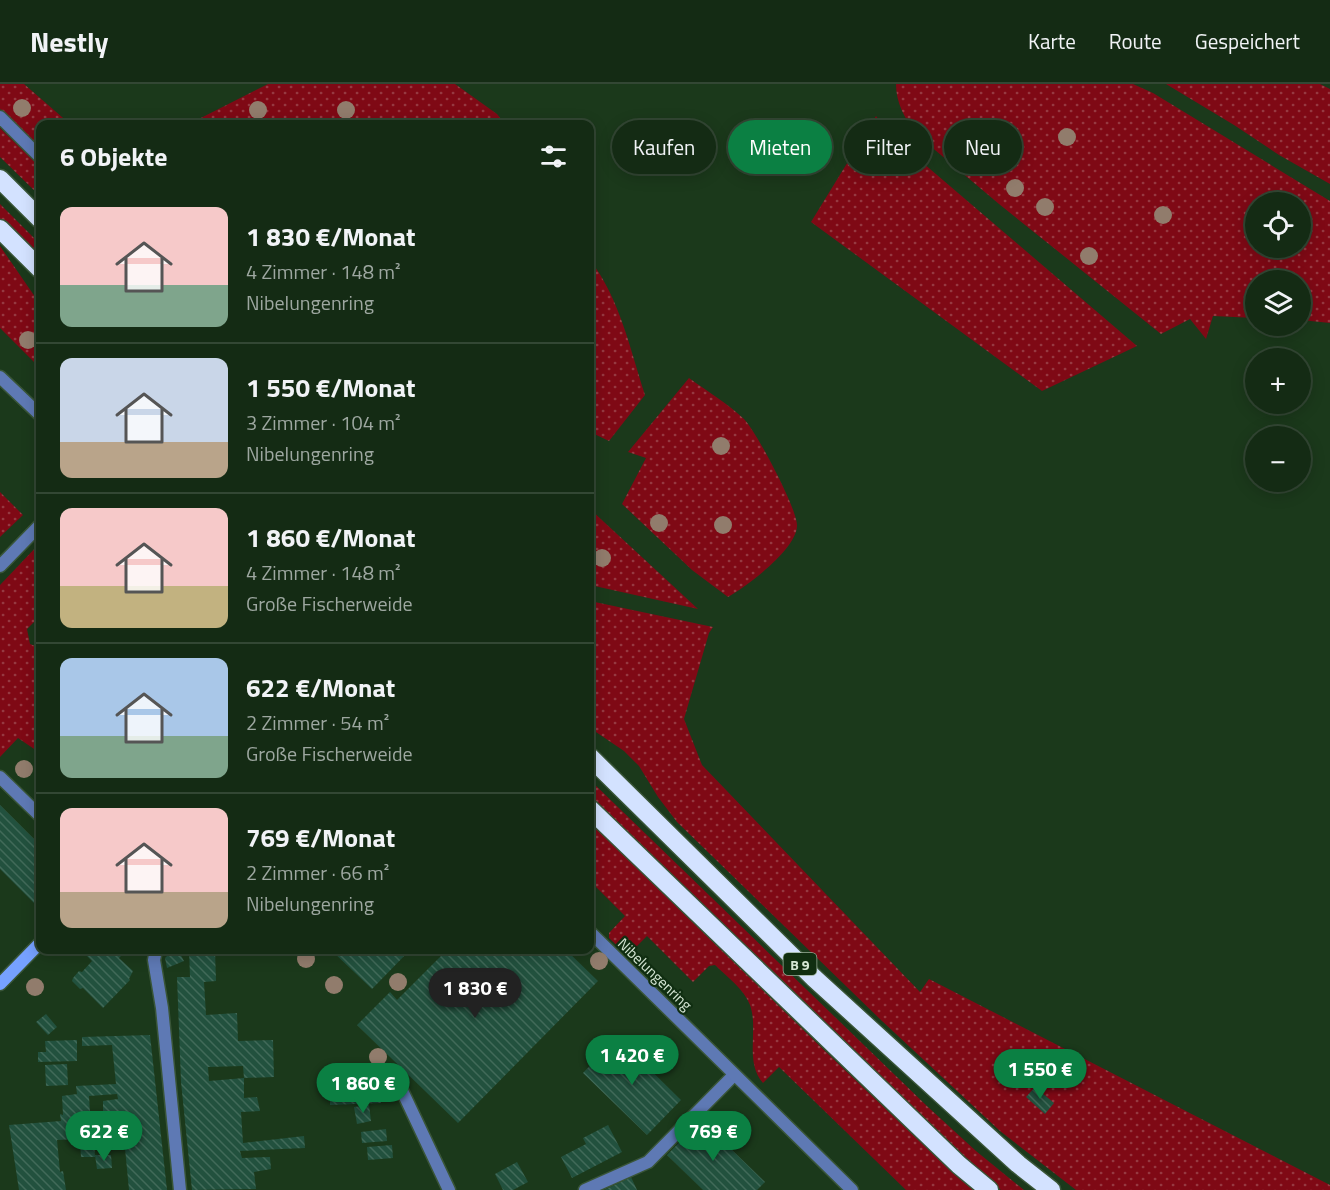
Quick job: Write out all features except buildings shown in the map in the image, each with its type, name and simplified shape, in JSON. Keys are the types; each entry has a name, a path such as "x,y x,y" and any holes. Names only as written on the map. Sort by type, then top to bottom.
{"highway":[{"path":"0,179 36,215"},
{"path":"0,229 36,265"},
{"name":"B 9","path":"594,761 814,978 1018,1164 1051,1190"},
{"name":"B 9","path":"594,813 959,1165 989,1190"}],"main road":[{"path":"0,984 36,947"}],"street":[{"path":"0,117 36,153"},
{"path":"0,376 36,411"},
{"path":"0,566 36,529"},
{"path":"0,777 36,812"},
{"name":"Nibelungenring","path":"594,936 852,1190"},
{"path":"155,954 154,960 163,1019 180,1190"},
{"path":"585,1190 648,1162 734,1075"},
{"path":"398,1082 449,1190"}],"shaded area":[{"path":"0,84 24,84 65,120 36,120 36,144 0,109"},
{"path":"268,84 455,84 497,114 502,120 197,120"},
{"path":"896,84 1133,84 1153,93 1330,201 1330,323 1311,321 1311,270 1245,270 1245,318 1213,316 1206,339 1190,319 1161,334 963,174 1022,174 1022,120 944,120 944,158 932,147 932,120 907,120 898,98"},
{"path":"1166,84 1320,84 1330,89 1330,184 1279,155"},
{"path":"0,128 36,163 36,192 0,157"},
{"path":"844,168 844,174 932,174 932,171 1137,346 1042,391 811,222"},
{"path":"0,204 36,240 36,255 0,220"},
{"path":"0,246 36,298 36,364 0,328"},
{"path":"594,266 617,308 645,395 609,441 594,434"},
{"path":"689,378 731,408 750,426 775,471 796,517 795,535 780,556 747,585 728,597 692,570 622,504 646,458 628,452"},
{"path":"0,492 23,515 0,537"},
{"path":"594,513 698,609 594,586"},
{"path":"36,547 36,620 27,629 30,644 36,646 36,750 18,738 0,757 0,585"},
{"path":"594,602 713,627 709,633 684,719 702,765 920,992 929,979 1330,1185 1330,1190 1076,1190 1000,1131 882,1021 677,822 639,766 624,751 594,731"},
{"path":"594,784 928,1107 976,1151 1024,1190 1001,1190 967,1161 769,973 594,801"},
{"path":"594,826 825,1051 974,1190 906,1190 779,1067 763,1083 754,1065 750,1005 739,988 715,965 709,966 693,982 647,936 630,953 625,953 609,938 609,933 625,916 594,885"}]}
